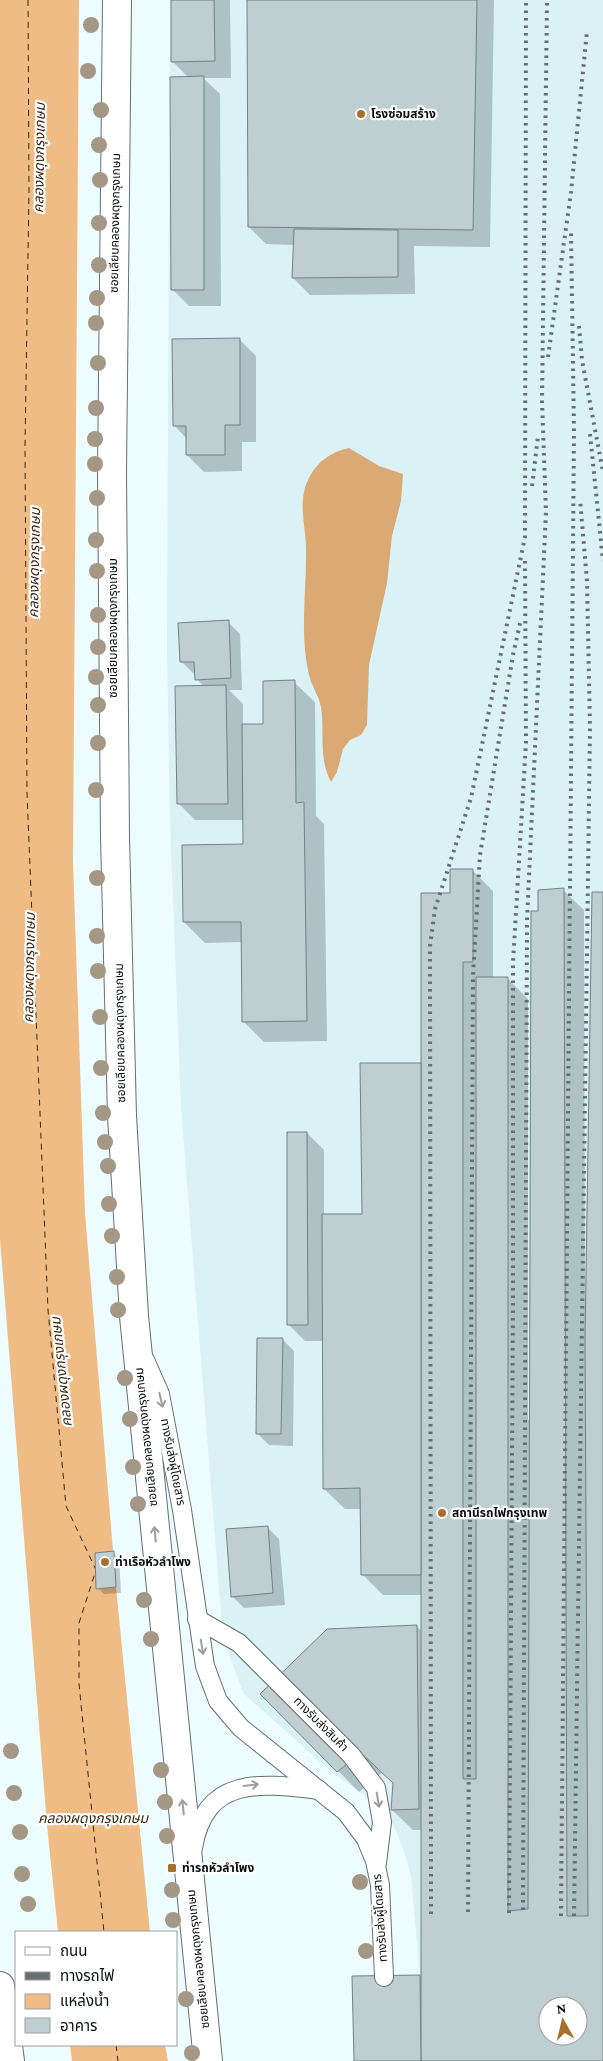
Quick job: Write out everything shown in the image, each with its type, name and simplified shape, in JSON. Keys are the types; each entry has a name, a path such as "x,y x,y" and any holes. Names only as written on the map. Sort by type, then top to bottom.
{"street":[{"name":"ซอยเลียบคลองผดุงกรุงเกษม","path":"117,0 112,463 115,837 122,1116 136,1339 208,2061"},
{"path":"0,1992 10,2061"}],"lane":[{"name":"ทางรับส่งผู้โดยสาร","path":"136,1339 160,1394 182,1510 192,1590 205,1666 218,1701 241,1728 346,1812 366,1839 376,1866 380,1885 384,1977"},
{"path":"162,1600 171,1608 179,1609 186,1605 192,1590"},
{"name":"ทางรับส่งสินค้า","path":"197,1619 239,1644 351,1756 376,1788 382,1822 376,1866"},
{"path":"190,1873 197,1830 206,1812 216,1800 228,1792 244,1786 270,1784 320,1790"}],"shaded area":[{"path":"170,0 603,0 603,2061 421,2061 420,1975 411,1877 405,1854 393,1824 366,1796 334,1774 244,1694 223,1639 181,1107 170,822 167,646"},
{"path":"349,448 379,466 403,474 401,501 392,536 387,583 369,665 367,725 361,735 350,740 343,749 337,772 331,782 323,754 321,707 310,679 304,643 306,546 303,502 306,485 317,466 332,454"}],"water":[{"name":"คลองผดุงกรุงเกษม","path":"0,0 79,0 73,861 85,1213 116,1587 150,1931 58,1931 47,1825 0,1239"},
{"path":"70,2046 165,2046 168,2061 72,2061"}],"building":[{"path":"171,0 214,0 215,61 171,62"},
{"name":"โรงซ่อมสร้าง","path":"247,0 477,0 473,230 248,227"},
{"path":"204,76 204,290 171,290 170,77"},
{"path":"294,229 398,230 398,277 292,278"},
{"path":"240,338 240,425 225,425 225,455 186,455 186,426 173,426 172,339"},
{"path":"229,620 231,678 195,680 194,662 180,662 178,623"},
{"path":"295,680 296,803 304,802 307,1021 242,1022 241,922 183,922 182,845 243,844 242,724 263,724 263,681"},
{"path":"226,685 228,804 177,804 175,686"},
{"name":"สถานีรถไฟกรุงเทพ","path":"450,869 473,869 473,962 463,962 463,1779 476,1779 476,977 508,977 508,1911 528,1909 531,911 538,911 538,890 564,888 567,1916 588,1916 585,1339 592,892 603,892 603,2061 421,2061 421,893 450,893"},
{"path":"360,1063 421,1063 421,1575 361,1575 360,1488 323,1489 322,1214 362,1214"},
{"path":"287,1132 307,1132 308,1325 287,1325"},
{"path":"257,1338 283,1338 281,1434 256,1434"},
{"path":"268,1526 273,1593 231,1597 226,1529"},
{"name":"ท่าเรือหัวลำโพง","path":"114,1551 116,1587 96,1589 95,1553"},
{"path":"417,1625 419,1809 391,1810 393,1783 361,1753 337,1772 260,1694 327,1629"},
{"path":"420,1975 421,2061 354,2061 352,1976"}],"ferry route":[{"path":"28,0 29,190 25,446 27,793 48,1310 66,1506 96,1570 79,1623 79,1684 104,1931"},
{"path":"116,2046 118,2061"}],"railway":[{"path":"431,1914 430,946 435,909 471,798 525,537 526,0"},
{"path":"523,1910 527,920 546,512 542,401 547,0"},
{"path":"548,357 571,192 587,31"},
{"path":"561,1916 574,432 571,230"},
{"path":"579,326 582,360 603,472"},
{"path":"590,434 603,561"},
{"path":"532,486 538,436"},
{"path":"574,1916 590,727 587,581 580,499"},
{"path":"509,1913 513,963 526,742 525,561"},
{"path":"468,1912 473,976 480,855 513,655 521,619"}],"place":[{"name":"โรงซ่อมสร้าง","path":"361,114"},
{"name":"สถานีรถไฟกรุงเทพ","path":"442,1513"},
{"name":"ท่าเรือหัวลำโพง","path":"105,1562"},
{"name":"ท่ารถหัวลำโพง","path":"172,1868"}]}
